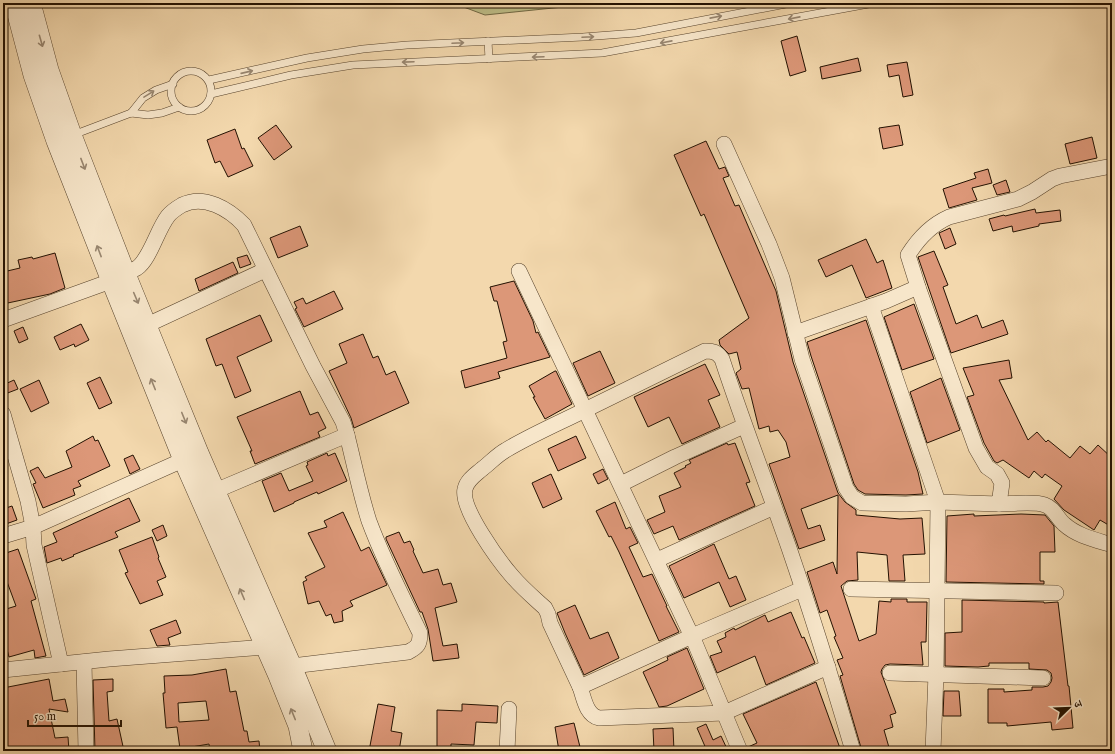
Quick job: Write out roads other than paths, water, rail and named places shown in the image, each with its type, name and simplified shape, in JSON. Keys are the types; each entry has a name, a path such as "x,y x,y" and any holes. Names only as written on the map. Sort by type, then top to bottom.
{"street":[{"path":"14,3 33,75 64,138 265,647 298,726 303,751"},
{"path":"31,3 49,70 64,138"},
{"path":"724,144 769,244 779,271 802,359 846,488 852,497 862,503 906,504 938,502 1045,505 1053,510 1064,524 1074,531 1086,537 1112,545"},
{"path":"999,504 1002,483 997,474 987,467 976,448 918,287 908,255 927,231 939,221 1018,199 1052,179 1060,176 1112,166"},
{"path":"3,320 118,277 137,268 144,261 162,225 171,213 186,203 197,200 209,202 236,216 244,225 265,270 342,422 347,435 362,496 376,539 420,633 420,642 417,648 408,652 292,666"},
{"path":"147,325 265,270"},
{"path":"519,271 692,636 740,751"},
{"path":"118,277 147,325 191,457 215,491 292,666 327,751"},
{"path":"795,334 918,287"},
{"path":"871,306 938,502 936,674 933,751"},
{"path":"828,667 724,713 594,717 589,711 580,687 550,623 545,608 512,577 489,546 471,514 464,495 468,481 504,451 529,438 705,351 717,353 722,359 744,426 774,507 828,667 853,751"},
{"path":"3,414 28,501 34,545 61,664"},
{"path":"621,484 675,457 744,426"},
{"path":"215,491 347,435"},
{"path":"3,536 32,527 191,457"},
{"path":"657,560 774,507"},
{"path":"580,687 692,636 802,589"},
{"path":"851,589 1056,593"},
{"path":"3,670 265,647"},
{"path":"84,662 86,751"},
{"path":"890,673 1043,678"},
{"path":"507,751 509,709"}],"lane":[{"path":"208,80 307,58 363,49 408,45 583,37 636,33 791,3"},
{"path":"211,94 291,75 353,65 602,53 874,3"},
{"path":"488,41 488,59"},
{"path":"186,71 199,72 208,80 211,87 209,100 205,106 199,109 192,111 186,110 180,107 173,98 171,90 172,84 176,78 186,71"},
{"path":"131,113 142,98 156,90 172,84"},
{"path":"64,138 131,113 148,115 162,113 180,107"}]}
